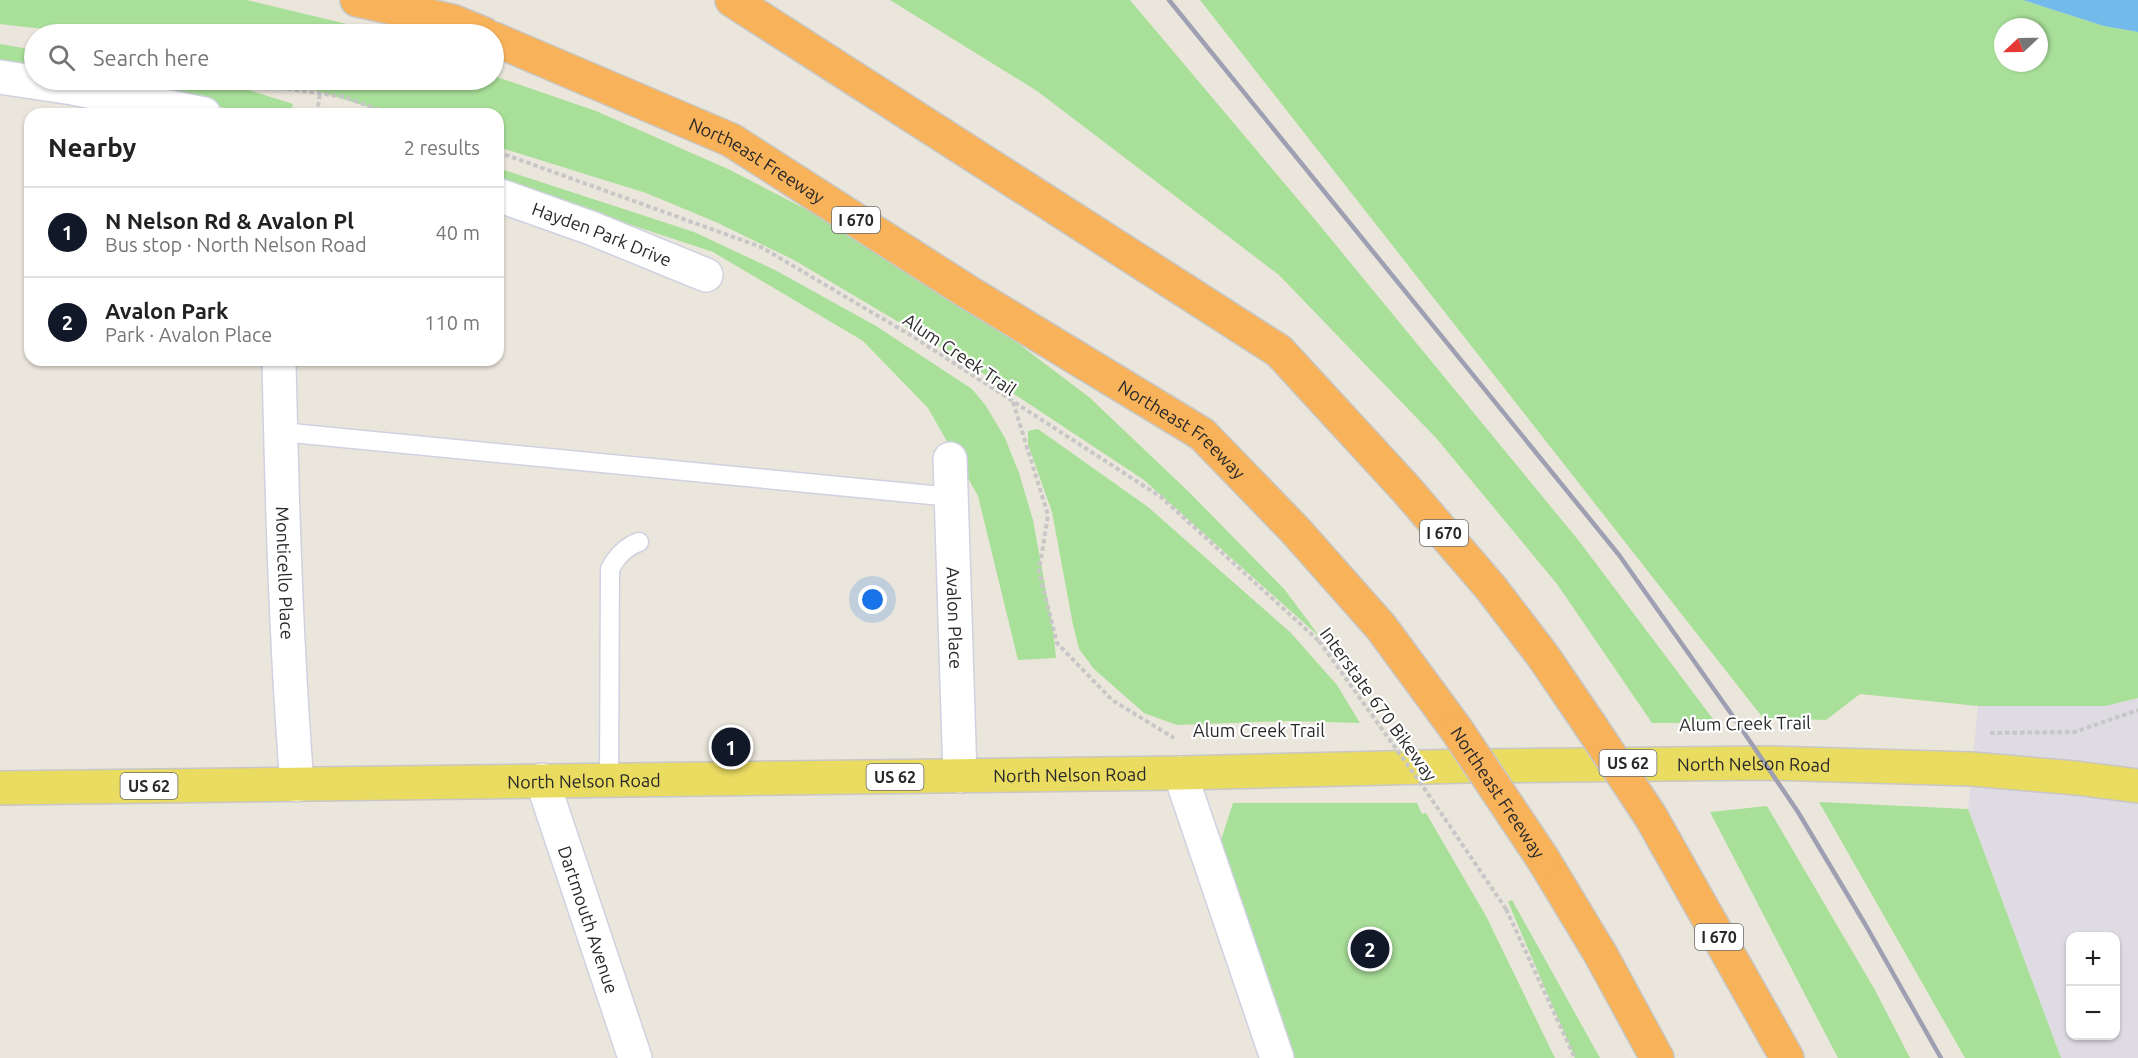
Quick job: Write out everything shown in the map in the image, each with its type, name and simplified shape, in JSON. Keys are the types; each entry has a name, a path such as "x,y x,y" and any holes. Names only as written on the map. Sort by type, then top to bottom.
{"highway":[{"path":"357,0 459,24"},
{"name":"I 670","path":"732,0 1279,351 1406,489 1491,588 1543,656 1651,817 1787,1058"},
{"name":"Northeast Freeway","path":"504,43 730,140 968,292 1202,434 1295,530 1381,627 1456,729 1543,859 1601,955 1657,1058"}],"main road":[{"name":"North Nelson Road","path":"0,788 960,776 1181,758 1501,765 1768,763 1971,770 2076,778 2138,786"}],"street":[{"path":"0,77 24,81"},
{"path":"83,90 174,108"},
{"name":"Hayden Park Drive","path":"504,197 591,228 706,274"},
{"name":"Monticello Place","path":"279,366 289,682 297,785"},
{"name":"Avalon Place","path":"950,459 960,776"},
{"path":"1181,758 1277,1058"},
{"name":"Dartmouth Avenue","path":"542,780 635,1058"}],"lane":[{"path":"280,432 952,498"},
{"path":"609,780 610,569 618,556 630,545 639,542"}],"path":[{"path":"299,90 344,97 374,108"},
{"path":"317,108 320,93"},
{"name":"Alum Creek Trail","path":"504,154 761,247 912,336 1013,402 1048,515 1039,571 1057,643 1112,700 1181,758"},
{"name":"Interstate 670 Bikeway","path":"1013,402 1161,497 1319,641 1422,785 1506,909 1575,1058"},
{"path":"1980,733 2075,732 2138,710"},
{"path":"1388,744 1400,743"}],"shaded area":[{"path":"2138,698 2138,1058 2061,1058 1968,809 1978,706 2105,706"}],"green space":[{"path":"0,0 247,0 347,24 24,24 24,27 0,24"},
{"path":"890,0 1130,0 1317,222 1579,541 1716,723 1652,723 1557,584 1437,439 1279,275 1037,91"},
{"path":"1200,0 2023,0 2104,26 2138,32 2138,698 2105,706 1978,706 1860,694 1826,720 1763,718"},
{"path":"0,44 24,48 24,70 0,66"},
{"path":"504,79 596,111 728,169 852,233 970,307 1089,397 1189,492 1285,590 1320,637 1144,480 966,362 794,260 718,223 646,193 504,149 504,108 372,108 314,90 504,90"},
{"path":"129,90 249,90 293,104 292,108 225,108"},
{"path":"504,170 694,232 775,270 876,326 972,389 986,406 1005,438 1019,473 1033,520 1053,629 1056,658 1018,660 978,496 928,408 863,341 713,252 504,183"},
{"path":"1038,429 1148,507 1291,633 1337,685 1360,723 1289,721 1177,725 1144,713 1094,669 1079,649 1052,512 1028,444 1028,431"},
{"path":"1819,802 1968,809 2061,1058 1965,1058"},
{"path":"1233,803 1417,803 1422,814 1426,813 1486,916 1555,1058 1294,1058 1221,840"},
{"path":"1767,806 1875,990 1910,1058 1838,1058 1710,812"},
{"path":"1512,900 1600,1058 1575,1058 1508,902"}],"water":[{"path":"2023,0 2138,0 2138,32 2104,26"}],"railway":[{"path":"1169,0 1619,555 1798,812 1941,1058"}],"place":[{"name":"N Nelson Rd & Avalon Pl","path":"731,747"},
{"name":"Avalon Park","path":"1370,949"}]}
